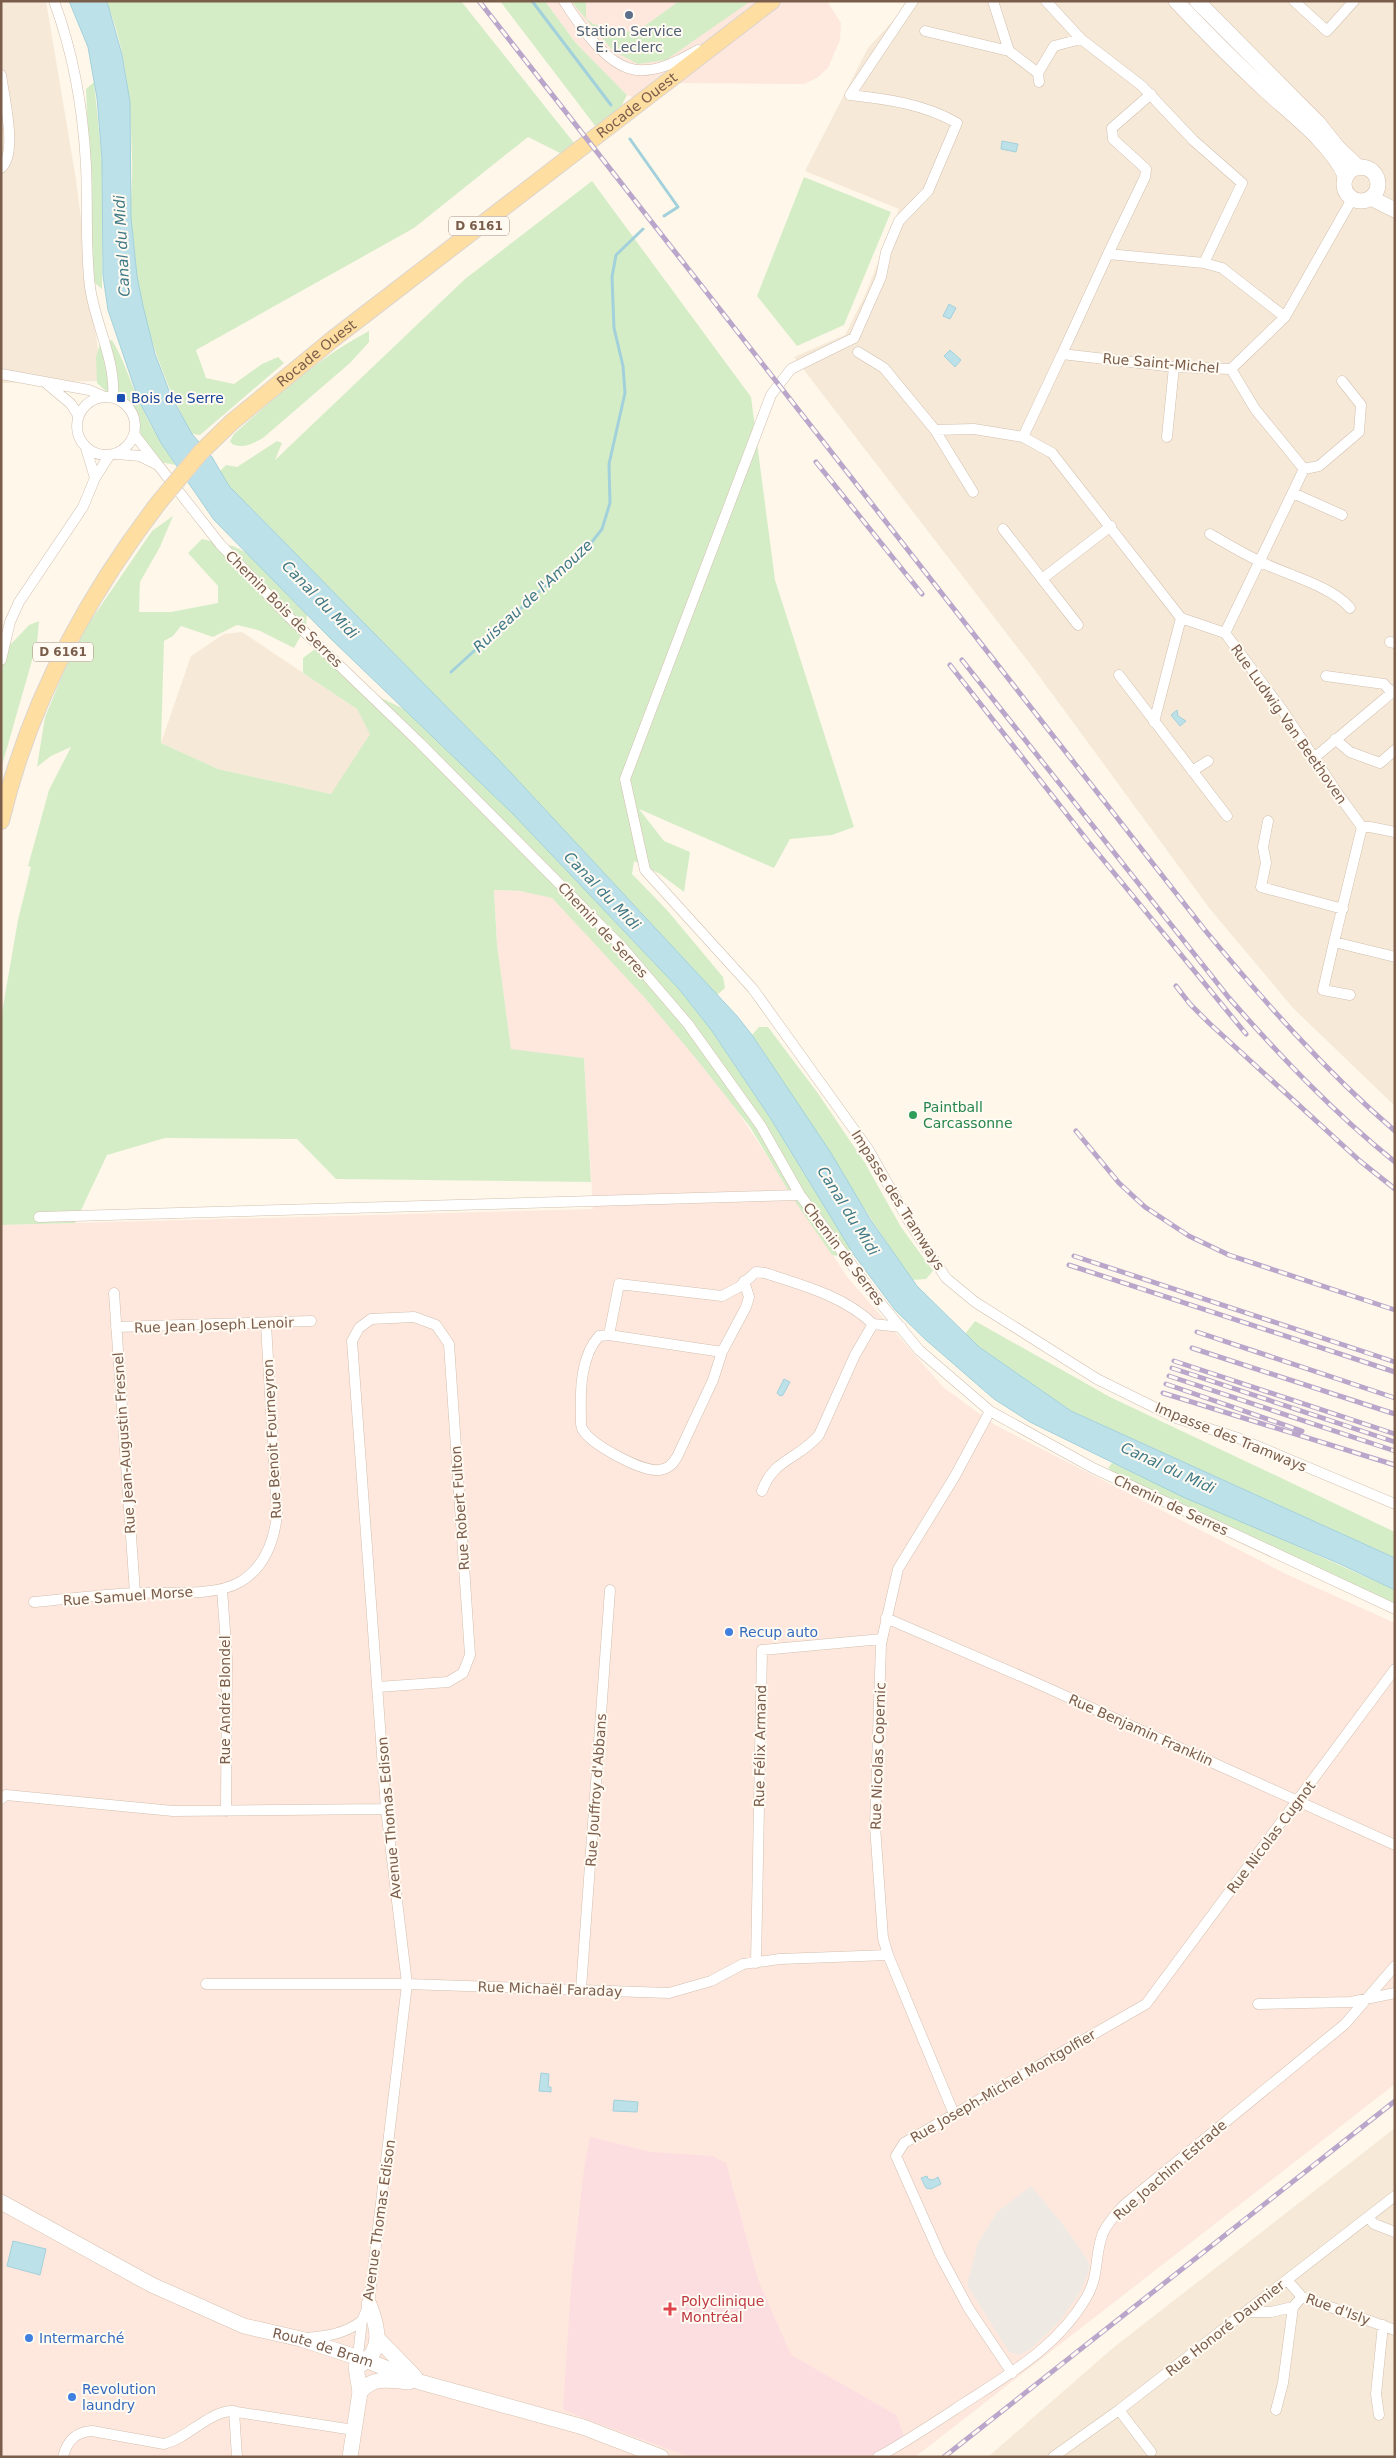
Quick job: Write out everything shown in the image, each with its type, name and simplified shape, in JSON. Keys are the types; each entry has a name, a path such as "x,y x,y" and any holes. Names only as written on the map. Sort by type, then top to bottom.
{"main road":[{"name":"Rocade Ouest","path":"1,822 27,732 63,651 95,594 123,550 160,501 201,452 232,422 326,345 772,1"},
{"path":"1176,1 1224,52 1321,142 1340,164 1346,177"},
{"path":"1197,1 1318,122 1338,148 1359,168"},
{"path":"1359,168 1371,170 1376,175 1375,192 1365,201 1352,199 1345,189 1346,177 1349,172 1359,168"},
{"path":"1375,192 1395,200"},
{"path":"1375,192 1395,210"},
{"name":"Route de Bram","path":"1,2202 152,2284 244,2326 301,2339 420,2382 583,2427 661,2457"},
{"path":"369,2304 378,2339 420,2382"},
{"path":"244,2326 283,2343 361,2362 373,2354 378,2339"},
{"path":"350,2457 360,2392 361,2362"},
{"path":"360,2392 367,2383 375,2380 420,2382"}],"street":[{"path":"54,1 67,35 78,82 86,166 87,261 92,298 113,373 109,397"},
{"path":"564,1 586,36 628,68 649,70 676,62 730,34"},
{"name":"Impasse des Tramways","path":"913,1 850,95 891,100 919,106 957,123 928,191 899,222 886,252 881,277 854,338 791,369 771,395 625,780 645,870 753,989 868,1149 910,1223 946,1278 999,1318 1097,1379 1176,1418 1238,1438 1395,1504"},
{"path":"994,1 1009,51"},
{"path":"1046,1 1081,39 1150,94 1193,140 1242,183 1204,263"},
{"path":"1294,1 1327,31 1354,1"},
{"path":"925,32 1009,51 1039,78 1054,46 1081,39"},
{"path":"1,75 10,143 7,164 1,168"},
{"path":"1024,436 1145,177 1146,169 1113,139 1112,128 1150,94"},
{"name":"Rue Saint-Michel","path":"1062,354 1174,367 1231,369 1285,317 1352,199"},
{"path":"1108,254 1204,263 1222,268 1285,317"},
{"path":"858,352 884,368 935,430 973,492"},
{"path":"1167,437 1174,367"},
{"path":"1231,369 1255,408 1304,469"},
{"path":"1,374 89,390 122,401 133,415 134,434 131,442 113,455 95,478 83,507 20,602 10,622 1,660"},
{"path":"1304,469 1319,466 1359,432 1361,405 1342,381"},
{"path":"45,382 71,404 78,416 77,433 86,448 95,478"},
{"path":"78,416 89,402 109,397"},
{"path":"935,430 974,429 1024,436 1052,453 1111,526 1181,618 1154,722"},
{"name":"Chemin Bois de Serres","path":"134,434 220,544 289,617 420,743"},
{"path":"86,448 94,453 113,455"},
{"name":"Chemin Bois de Serres","path":"113,455 140,456 158,466"},
{"path":"1225,633 1304,469"},
{"path":"1293,493 1342,515"},
{"path":"1042,579 1111,526"},
{"path":"1003,529 1078,625"},
{"path":"1210,534 1260,562 1326,591 1343,600 1350,608"},
{"name":"Rue Ludwig Van Beethoven","path":"1181,618 1225,633 1283,711 1362,827"},
{"path":"1119,675 1227,816"},
{"path":"1314,758 1393,692 1384,684 1326,676"},
{"path":"1335,739 1350,752 1380,763 1395,750"},
{"name":"Chemin de Serres","path":"420,743 622,947 688,1024 761,1126 800,1195 919,1350 990,1411 1093,1468 1395,1609"},
{"path":"1192,771 1208,761"},
{"path":"1268,821 1263,847 1266,863 1261,886 1343,909"},
{"path":"1350,995 1323,990 1362,827 1395,832"},
{"path":"1334,942 1395,957"},
{"path":"39,1217 800,1195"},
{"path":"609,1335 619,1284 722,1296 730,1293 756,1272 765,1273 820,1292 861,1312 873,1324 901,1328"},
{"path":"722,1352 609,1335 599,1336 593,1343 581,1380 581,1429 591,1441 621,1459 657,1470 670,1467 677,1457 713,1380 722,1352 749,1297 744,1282"},
{"name":"Rue Jean-Augustin Fresnel","path":"114,1293 135,1593"},
{"name":"Rue Robert Fulton","path":"371,1319 414,1317 436,1325 449,1344 470,1655 463,1673 448,1682 378,1687"},
{"name":"Avenue Thomas Edison","path":"361,2362 362,2321 369,2304 407,1984 386,1809 352,1365 352,1341 359,1328 371,1319"},
{"name":"Rue Jean Joseph Lenoir","path":"116,1328 311,1322"},
{"name":"Rue Benoit Fourneyron","path":"222,1589 240,1582 259,1565 274,1537 277,1514 266,1324"},
{"path":"762,1491 766,1478 774,1468 811,1445 819,1435 855,1354 873,1324"},
{"name":"Rue Nicolas Copernic","path":"954,2114 888,1955 883,1938 875,1826 882,1639 898,1569 956,1476 990,1411"},
{"name":"Rue Samuel Morse","path":"34,1602 135,1593 222,1589"},
{"name":"Rue André Blondel","path":"222,1589 226,1660 226,1811"},
{"name":"Rue Jouffroy d'Abbans","path":"581,1989 610,1590"},
{"name":"Rue Benjamin Franklin","path":"886,1618 1395,1845"},
{"name":"Rue Félix Armand","path":"756,1963 762,1650 882,1639"},
{"name":"Rue Nicolas Cugnot","path":"1146,2004 1299,1801 1395,1669"},
{"path":"1,1799 6,1795 173,1811 386,1809"},
{"name":"Rue Michaël Faraday","path":"206,1984 407,1984 669,1993 711,1981 743,1964 780,1959 888,1955"},
{"name":"Rue Joachim Estrade","path":"878,2457 1012,2373 1055,2340 1076,2313 1094,2281 1104,2232 1124,2205 1345,2024 1368,2000 1395,1966"},
{"path":"1258,2004 1368,2000 1395,1993"},
{"name":"Rue Joseph-Michel Montgolfier","path":"1012,2373 969,2309 936,2247 896,2156 904,2143 1146,2004"},
{"name":"Rue Honoré Daumier","path":"1053,2457 1119,2410 1395,2196"},
{"path":"1368,2217 1374,2224 1395,2232"},
{"name":"Rue d'Isly","path":"1287,2280 1302,2297 1395,2330"},
{"path":"1276,2410 1283,2383 1293,2307 1302,2297"},
{"path":"1246,2312 1270,2312 1293,2307"},
{"path":"301,2339 333,2336 350,2330 362,2321"},
{"path":"1379,2415 1376,2394 1384,2325"},
{"path":"1119,2410 1151,2452"},
{"path":"63,2457 66,2444 84,2432 92,2431 164,2444 175,2441 224,2412 234,2411 354,2430"},
{"path":"234,2411 236,2457"}],"shaded area":[{"path":"1,1 46,1 76,180 102,381 1,383"},
{"path":"545,1 827,1 841,23 840,40 828,68 817,78 804,84 677,83 648,103 627,95 575,42"},
{"path":"911,1 1395,1 1395,1106 1294,1009 1210,909 1034,669 794,357 845,335 866,293 899,209 805,171 868,48"},
{"path":"242,632 384,727 331,794 218,769 161,743 191,656 224,634"},
{"path":"494,890 556,893 681,1026 848,1278 943,1387 995,1425 1288,1575 1395,1623 1395,2084 915,2457 1,2457 1,1225 593,1209 584,1058 511,1050 497,944"},
{"path":"1395,2128 1395,2457 988,2457 1113,2348"},
{"name":"Polyclinique Montréal","path":"590,2137 651,2152 712,2156 726,2163 758,2280 791,2355 896,2415 906,2441 878,2457 691,2457 563,2409 572,2275 584,2169"},
{"path":"1031,2186 1064,2226 1087,2259 1090,2267 1081,2291 1060,2321 1031,2349 1019,2355 1009,2352 967,2285 978,2243 997,2212"}],"green space":[{"path":"106,1 461,1 574,143 560,153 528,137 414,228 196,350 206,378 234,384 262,364 278,357 284,363 200,435 192,434 167,382 157,356 142,304 133,248 131,219 132,166 129,98 119,39"},
{"path":"500,1 545,1 575,42 627,95 619,111 596,127"},
{"path":"571,1 586,1 586,18 593,24 635,33 679,1 751,1 666,60 638,64 613,51"},
{"path":"94,82 102,162 102,289 89,278 90,182 86,89"},
{"path":"804,177 891,212 844,325 797,346 757,296"},
{"path":"592,181 751,397 775,580 854,827 832,835 790,839 774,868 639,809 664,841 690,852 684,892 660,874 634,861 632,874 667,910 723,977 725,988 717,995 499,760 229,486 220,471 226,465 237,467 277,441 282,443 275,460 465,279"},
{"path":"369,331 369,342 350,363 263,438 244,446 232,444 230,441 234,434 298,378 351,341"},
{"path":"112,340 147,418 176,465 160,462 141,435 137,420 97,383 96,357 100,344"},
{"path":"173,516 160,547 140,582 139,612 171,612 218,603 218,586 188,553 202,539 233,546 247,553 307,615 306,626 294,648 258,630 237,625 213,637 181,626 173,636 164,641 161,743 218,769 331,794 370,734 357,709 303,673 303,658 322,644 367,691 404,709 513,814 679,989 712,1031 771,1119 854,1255 842,1257 832,1255 794,1200 750,1127 644,997 552,898 520,891 494,890 497,944 511,1049 584,1058 591,1182 336,1179 297,1139 165,1138 107,1155 75,1223 1,1225 1,1018 18,920 31,867 28,866 49,790 71,747 51,756 37,767 45,717 76,642 152,531"},
{"path":"39,621 37,643 1,769 1,642 11,644 29,625"},
{"path":"759,1027 768,1027 817,1092 865,1163 901,1227 933,1271 926,1279 912,1280 892,1250 752,1035"},
{"path":"975,1321 1110,1397 1395,1532 1395,1558 1071,1411 979,1347 965,1334"},
{"path":"1112,1463 1395,1590 1395,1605 1116,1475 1108,1468"}],"water":[{"name":"Canal du Midi","path":"69,1 106,1 108,5 122,55 130,102 131,218 137,276 155,354 171,396 192,434 212,457 229,486 499,760 737,1016 752,1035 831,1153 870,1219 917,1286 979,1347 1071,1411 1395,1558 1395,1590 1340,1564 1183,1497 1030,1422 994,1399 926,1340 895,1310 854,1255 771,1119 712,1031 679,989 513,814 330,638 214,520 161,443 139,401 108,310 103,276 102,159 97,98 88,47"},
{"path":"1002,141 1018,144 1016,152 1001,149"},
{"path":"949,304 956,308 950,319 943,316"},
{"path":"950,350 961,360 955,367 944,356"},
{"path":"1177,710 1178,716 1186,721 1180,726 1171,715"},
{"path":"784,1379 790,1382 783,1395 780,1396 777,1393"},
{"path":"541,2073 549,2074 548,2087 551,2087 551,2092 539,2091"},
{"path":"614,2100 638,2102 637,2112 613,2111"},
{"path":"927,2176 928,2179 933,2180 938,2177 941,2184 931,2189 926,2188 921,2178"},
{"path":"13,2241 46,2249 40,2275 7,2266"}],"waterway":[{"name":"Ruiseau de l'Amouze","path":"532,1 611,105"},
{"name":"Ruiseau de l'Amouze","path":"630,139 678,207 664,216"},
{"name":"Ruiseau de l'Amouze","path":"451,672 588,547 602,529 610,503 609,464 625,393 623,366 614,328 612,277 616,255 643,229"}],"railway":[{"path":"479,1 1204,929 1295,1034 1344,1084 1395,1131"},
{"path":"816,462 922,594"},
{"path":"962,660 1229,998 1309,1084 1395,1162"},
{"path":"950,665 1087,840 1246,1034"},
{"path":"1176,986 1190,1004 1209,1023 1360,1161 1395,1189"},
{"path":"1076,1131 1119,1183 1145,1207 1189,1236 1229,1255 1395,1310"},
{"path":"1074,1256 1395,1362"},
{"path":"1069,1265 1395,1372"},
{"path":"1197,1332 1395,1398"},
{"path":"1192,1348 1395,1414"},
{"path":"1174,1361 1395,1434"},
{"path":"1172,1368 1395,1442"},
{"path":"1169,1376 1395,1451"},
{"path":"1166,1384 1302,1431"},
{"path":"1163,1393 1395,1465"},
{"path":"944,2457 1395,2101"}],"place":[{"name":"Station Service E. Leclerc","path":"629,15"},
{"name":"Bois de Serre","path":"121,398"},
{"name":"Paintball Carcassonne","path":"913,1115"},
{"name":"Recup auto","path":"729,1632"},
{"name":"Polyclinique Montréal","path":"670,2309"},
{"name":"Intermarché","path":"29,2338"},
{"name":"Revolution laundry","path":"72,2397"}]}
